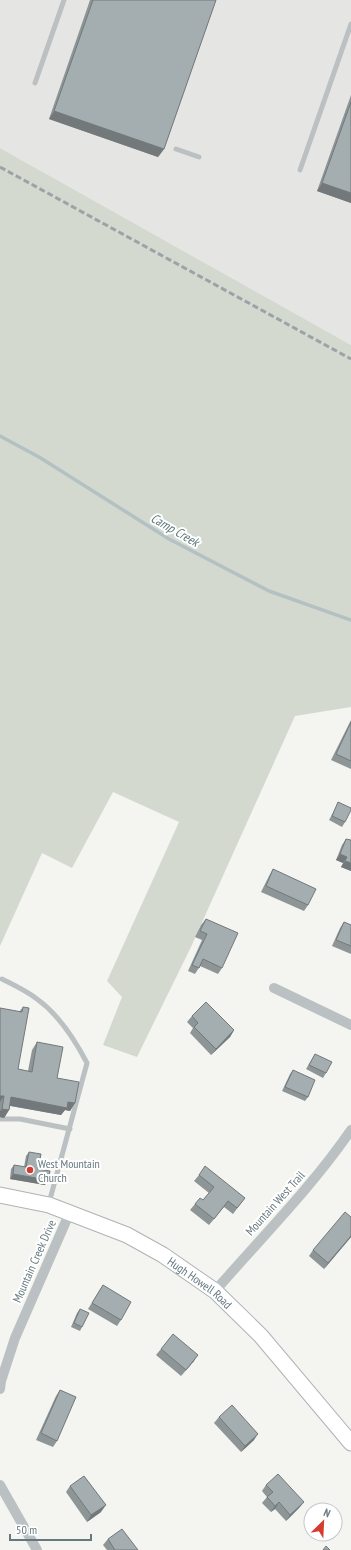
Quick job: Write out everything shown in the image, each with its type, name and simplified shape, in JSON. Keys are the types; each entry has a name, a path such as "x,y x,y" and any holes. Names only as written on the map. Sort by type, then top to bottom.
{"main road":[{"name":"Hugh Howell Road","path":"0,1195 49,1204 127,1235 163,1255 215,1291 261,1336 351,1444"}],"street":[{"path":"274,988 351,1025"},
{"name":"Mountain West Trail","path":"215,1291 278,1221 334,1155 351,1130"},
{"name":"Mountain Creek Drive","path":"0,1389 1,1381 15,1338 70,1212"},
{"path":"0,1485 0,1488 37,1550"}],"lane":[{"path":"35,83 64,0"},
{"path":"300,170 351,24"},
{"path":"176,149 199,157"},
{"path":"2,979 38,999 68,1031 87,1063 49,1204"},
{"path":"0,1119 20,1119 70,1129"}],"shaded area":[{"path":"0,0 351,0 351,345 0,148"},
{"path":"0,148 351,345 351,707 295,716 190,949 137,1057 103,1045 122,997 107,981 179,822 113,792 72,868 42,853 0,946"}],"building":[{"path":"93,0 216,0 164,149 54,111"},
{"path":"351,102 351,193 322,183"},
{"path":"351,722 351,761 336,754"},
{"path":"338,802 351,808 345,822 332,816"},
{"path":"346,839 351,840 351,863 345,861 347,857 340,854"},
{"path":"273,869 316,889 308,905 266,886"},
{"path":"206,919 238,933 222,968 203,959 199,968 192,965 207,934 200,931"},
{"path":"344,922 351,925 351,946 336,940"},
{"path":"206,1002 234,1030 216,1049 194,1027 198,1023 192,1016"},
{"path":"23,1007 29,1008 18,1069 32,1072 37,1042 63,1047 57,1078 79,1082 75,1103 68,1102 67,1108 11,1097 9,1110 2,1109 4,1096 0,1096 0,1008 22,1012"},
{"path":"315,1054 332,1062 326,1073 309,1065"},
{"path":"293,1070 315,1080 308,1097 285,1087"},
{"path":"29,1152 41,1154 38,1169 50,1171 48,1180 13,1174 14,1165 26,1167"},
{"path":"205,1166 245,1198 237,1208 228,1201 214,1219 195,1204 200,1198 203,1200 214,1187 199,1175"},
{"path":"345,1212 351,1217 351,1236 328,1263 313,1250"},
{"path":"103,1285 131,1302 121,1320 92,1303"},
{"path":"80,1309 89,1313 82,1327 74,1323"},
{"path":"173,1334 198,1355 186,1370 161,1349"},
{"path":"60,1390 76,1397 57,1441 41,1433"},
{"path":"232,1405 258,1434 245,1446 219,1417"},
{"path":"278,1474 304,1502 290,1515 279,1502 275,1506 267,1497 273,1492 266,1485"},
{"path":"84,1476 106,1505 91,1515 70,1486"},
{"path":"122,1529 138,1550 115,1550 108,1539"},
{"path":"326,1546 330,1550 323,1550"}],"waterway":[{"name":"Camp Creek","path":"0,436 39,457 169,539 269,591 351,620"}],"railway":[{"path":"0,167 351,359"}],"place":[{"name":"West Mountain Church","path":"30,1170"}]}
